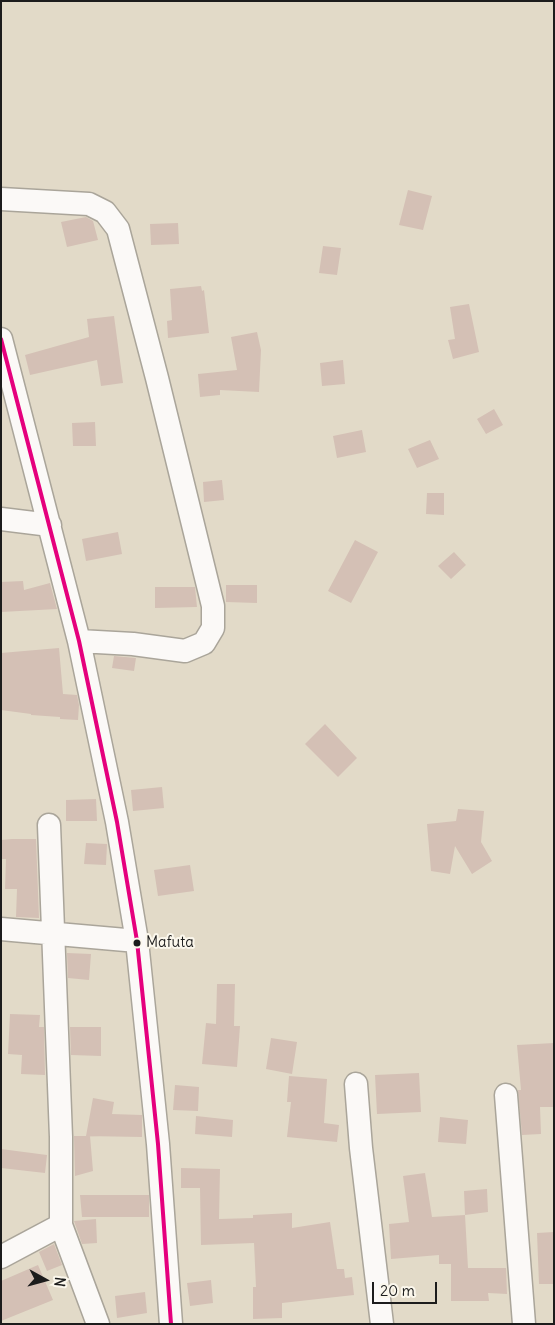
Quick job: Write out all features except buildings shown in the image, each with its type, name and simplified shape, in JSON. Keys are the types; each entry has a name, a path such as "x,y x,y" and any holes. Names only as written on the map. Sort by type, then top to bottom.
{"street":[{"path":"1,199 89,204 105,212 118,229 213,606 213,628 204,644 185,651 133,644 79,642"},
{"path":"2,344 79,642 117,822 137,941 158,1144 171,1324"},
{"path":"1,519 50,525"},
{"path":"49,824 61,1137 61,1225 98,1324"},
{"path":"1,929 137,941"},
{"path":"356,1084 360,1148 382,1324"},
{"path":"506,1095 524,1324"},
{"path":"1,1257 61,1225"}],"transit line":[{"path":"1,339 79,641 117,822 137,941 158,1144 171,1324"}],"place":[{"name":"Mafuta","path":"137,943"}]}
